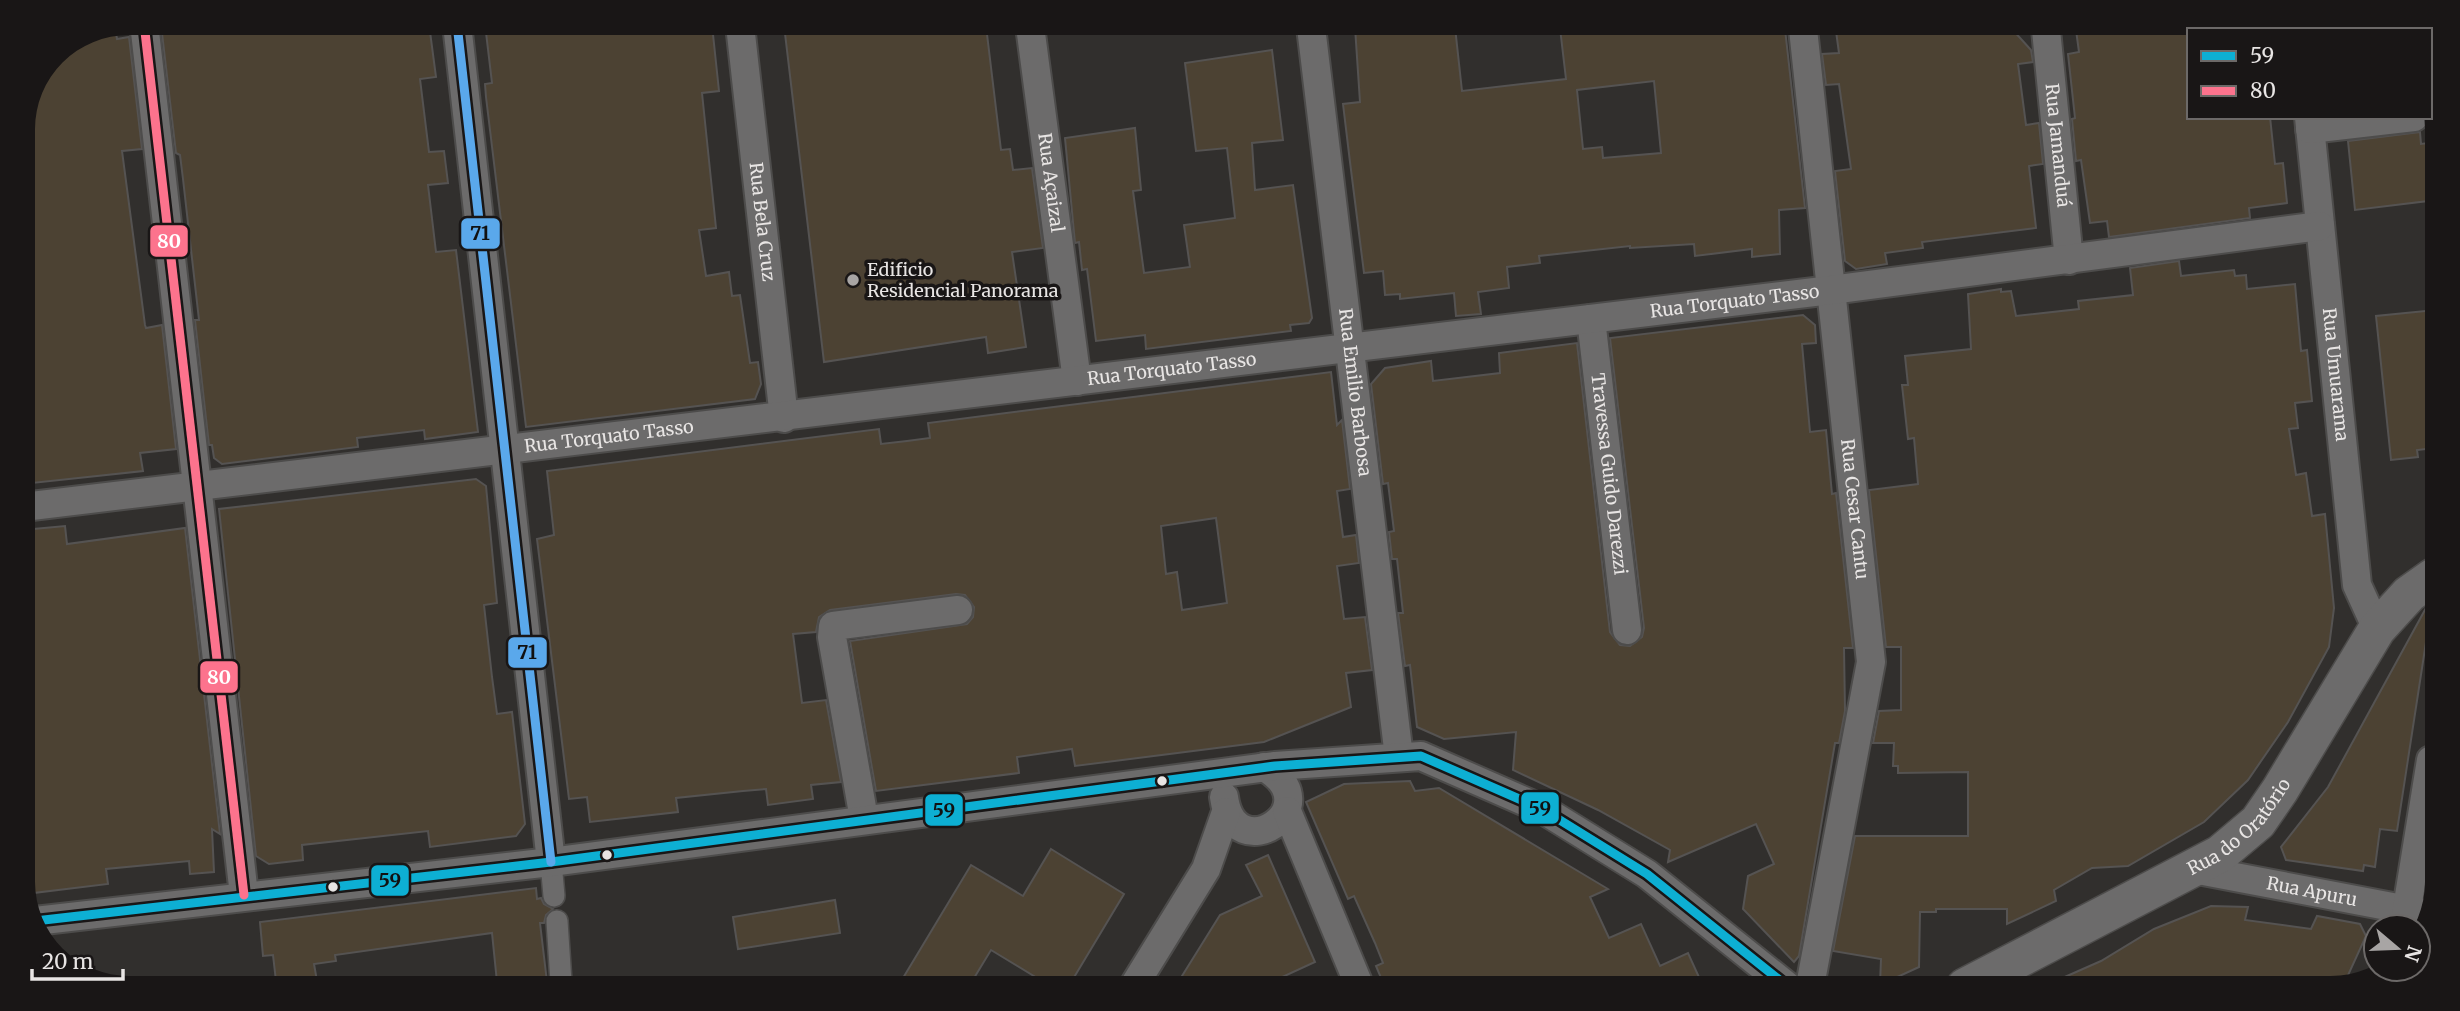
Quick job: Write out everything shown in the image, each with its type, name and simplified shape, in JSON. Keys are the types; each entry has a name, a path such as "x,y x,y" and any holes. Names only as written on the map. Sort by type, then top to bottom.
{"street":[{"path":"145,35 244,895"},
{"path":"458,35 554,896"},
{"name":"Rua Bela Cruz","path":"741,35 784,418"},
{"name":"Rua Açaizal","path":"1031,35 1077,381"},
{"name":"Rua Emilio Barbosa","path":"1312,35 1399,757"},
{"name":"Rua Cesar Cantu","path":"1804,35 1871,662 1812,976"},
{"name":"Rua Jamanduá","path":"2046,35 2069,260"},
{"path":"2310,123 2379,119"},
{"name":"Rua Umuarama","path":"2310,123 2357,585 2377,629"},
{"name":"Rua Torquato Tasso","path":"35,506 784,418 1831,290 2320,226"},
{"name":"Travessa Guido Darezzi","path":"1591,319 1627,630"},
{"name":"Rua do Oratório","path":"1986,976 2220,854 2258,822 2377,629 2409,594 2425,583"},
{"path":"864,819 832,637 833,626 958,610"},
{"path":"43,919 551,862 1254,768 1420,756 1542,810 1647,874 1774,976"},
{"path":"1140,976 1206,869 1226,812 1224,795 1231,780 1254,768 1277,774 1286,785 1289,798 1269,824 1206,869"},
{"path":"1226,812 1238,826 1269,824"},
{"path":"2413,913 2425,812"},
{"path":"1269,824 1309,866 1355,976"},
{"name":"Rua Apuru","path":"2193,869 2395,913"},
{"path":"557,921 561,976"}],"building":[{"path":"162,35 430,35 436,77 420,79 429,152 444,151 448,183 428,185 436,252 456,250 478,432 425,439 424,430 357,438 358,447 222,464 214,458 212,445 209,445 195,320 199,320 183,179 180,155 176,153"},
{"path":"486,35 713,35 719,91 702,93 716,228 699,230 706,276 729,272 732,296 740,295 750,363 758,362 761,384 755,399 526,427 486,97 485,84 492,83"},
{"path":"785,35 987,35 1001,150 1010,149 1013,170 1032,168 1043,248 1012,252 1026,347 988,353 986,337 824,362"},
{"path":"1356,35 1456,35 1462,91 1566,79 1561,35 1786,35 1805,208 1779,210 1780,254 1752,257 1752,249 1695,256 1694,244 1630,246 1539,256 1540,263 1507,267 1509,288 1478,292 1481,314 1456,316 1454,293 1400,299 1400,294 1385,295 1383,271 1364,273 1343,104 1360,102","holes":["1654,81 1661,153 1603,158 1602,147 1583,149 1577,90"]},
{"path":"1837,35 2017,35 2031,50 2033,62 2018,64 2026,125 2039,123 2043,164 2029,166 2036,228 1922,242 1923,248 1885,253 1887,264 1856,269 1845,261 1835,171 1851,169 1839,84 1826,85 1822,54 1839,53"},
{"path":"2077,35 2187,35 2187,119 2270,119 2275,164 2283,163 2287,203 2249,208 2250,218 2109,237 2107,221 2090,223 2081,160 2076,161 2072,119 2075,118 2068,54 2079,52"},
{"path":"117,36 117,39 129,37 142,149 122,151 145,325 146,328 162,325 176,449 140,453 143,471 35,483 35,123 38,105 54,72 67,58 99,40"},
{"path":"1272,50 1283,140 1252,143 1255,190 1293,185 1312,318 1309,323 1290,325 1291,331 1146,349 1145,335 1096,341 1087,269 1082,270 1079,242 1075,243 1065,138 1135,128 1141,190 1133,191 1144,273 1190,267 1184,225 1235,218 1227,148 1196,151 1185,63"},
{"path":"2420,132 2421,144 2425,144 2425,201 2355,210 2348,141"},
{"path":"2179,261 2181,276 2234,270 2235,276 2246,275 2247,289 2295,284 2301,351 2307,350 2312,401 2295,403 2298,428 2289,429 2296,475 2306,473 2312,516 2325,514 2334,608 2329,647 2288,722 2248,780 2204,822 2128,866 2092,868 2054,890 2056,901 2007,924 2007,909 1936,909 1936,912 1920,912 1919,967 1900,976 1880,976 1881,959 1833,951 1855,836 1968,836 1968,772 1898,773 1898,766 1893,766 1894,743 1873,743 1879,711 1901,710 1901,647 1886,647 1869,490 1918,484 1914,438 1908,439 1902,385 1908,385 1905,356 1971,349 1968,294 2001,289 2001,292 2011,291 2016,316 2079,309 2078,301 2133,295 2130,268"},
{"path":"2425,311 2425,449 2417,450 2418,457 2391,460 2376,316"},
{"path":"1803,315 1815,325 1816,343 1802,344 1810,432 1826,430 1832,494 1836,493 1853,648 1844,648 1845,711 1839,743 1835,743 1799,956 1794,962 1743,909 1748,876 1774,864 1756,824 1668,862 1670,850 1598,810 1513,770 1516,732 1444,739 1417,727 1410,665 1405,666 1398,613 1403,613 1397,559 1392,559 1389,532 1394,531 1388,483 1383,484 1371,384 1385,368 1431,361 1433,381 1500,373 1499,353 1577,343 1610,632 1620,645 1630,646 1642,637 1644,628 1610,338"},
{"path":"1331,372 1337,425 1342,420 1350,489 1337,491 1343,537 1356,535 1359,563 1337,566 1344,619 1365,617 1372,670 1346,673 1351,707 1264,742 1075,766 1072,749 1017,757 1019,773 876,791 850,641 967,624 973,617 974,607 965,595 956,594 830,610 819,617 816,632 793,634 802,703 826,700 841,782 811,785 813,799 768,805 766,789 743,791 676,798 678,812 590,822 587,797 569,799 537,539 554,535 547,471 879,429 881,444 907,441 930,438 928,423","holes":["1216,518 1227,603 1182,610 1177,572 1166,574 1161,526"]},
{"path":"476,479 486,486 497,603 484,605 497,714 512,712 525,824 516,836 430,847 428,831 302,845 303,860 269,864 256,856 219,509"},
{"path":"65,526 67,544 185,528 220,834 212,829 214,872 190,874 189,861 106,869 108,884 36,893 35,529"},
{"path":"2425,610 2425,649 2397,831 2380,829 2375,867 2364,865 2363,871 2286,860 2281,847 2328,787"},
{"path":"1410,781 1415,791 1439,788 1608,889 1590,897 1609,938 1641,924 1660,966 1688,953 1698,976 1380,976 1376,966 1383,963 1375,943 1354,896 1348,899 1306,802 1344,784"},
{"path":"1051,849 1124,894 1075,976 1034,976 991,950 975,976 904,976 971,865 1023,896"},
{"path":"1268,855 1315,962 1284,976 1182,976 1220,915 1262,896 1246,865"},
{"path":"536,888 537,899 541,898 544,904 553,909 546,915 544,923 540,923 546,976 496,976 492,933 335,955 336,961 314,964 316,976 275,976 273,955 263,956 260,922"},
{"path":"835,900 840,933 738,949 733,917"},
{"path":"2211,906 2248,907 2245,920 2311,929 2317,916 2360,924 2362,928 2362,945 2349,974 2067,976 2101,961 2154,929"}],"transit line":[{"name":"80","path":"145,35 244,895"},
{"name":"71","path":"458,35 551,862"},
{"name":"59","path":"43,920 551,862 1275,766 1421,756 1542,809 1647,874 1774,976"}],"place":[{"name":"Edificio Residencial Panorama","path":"853,280"}]}
